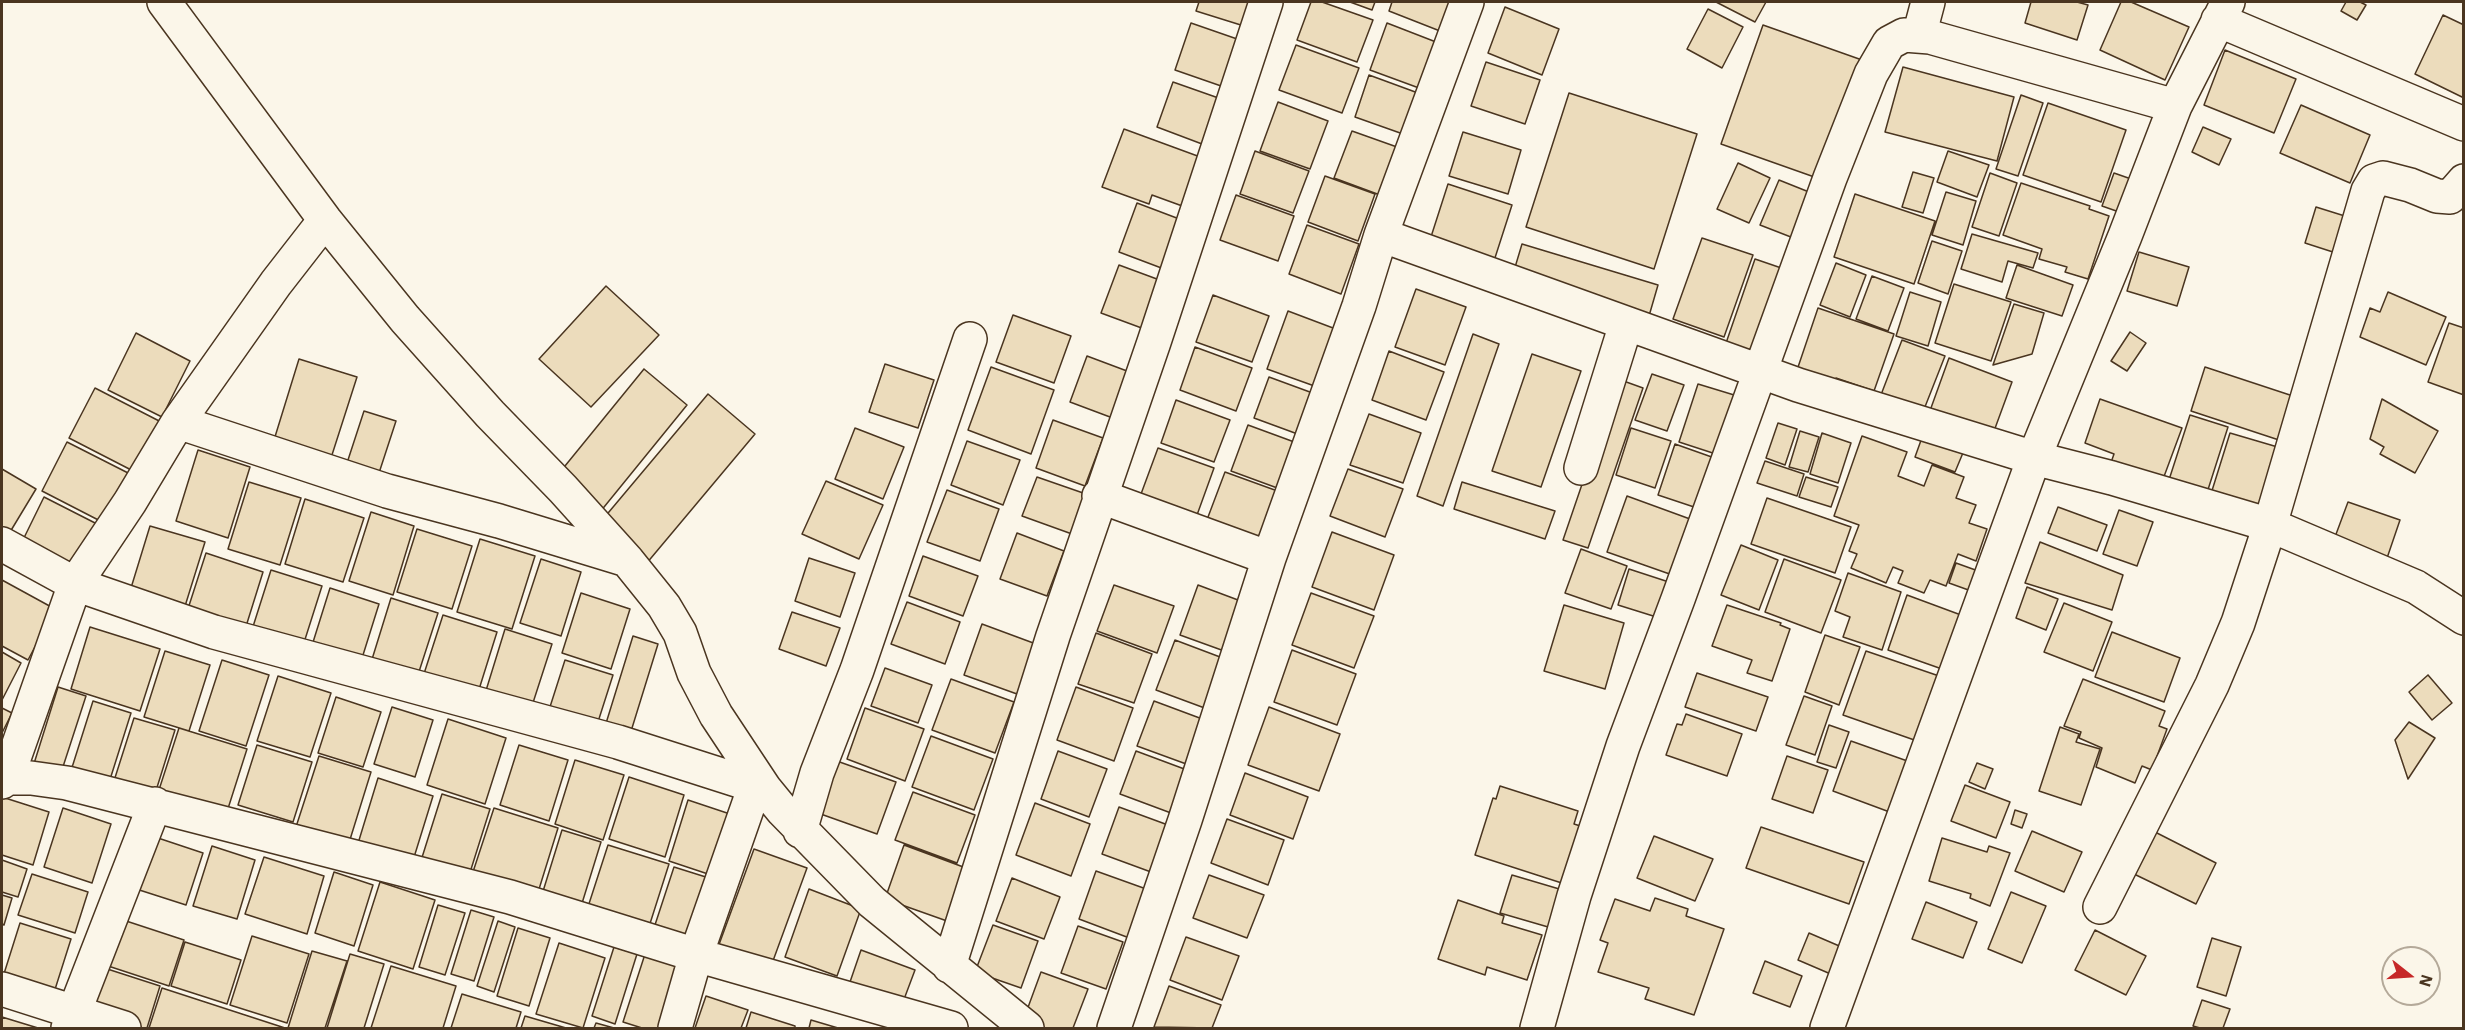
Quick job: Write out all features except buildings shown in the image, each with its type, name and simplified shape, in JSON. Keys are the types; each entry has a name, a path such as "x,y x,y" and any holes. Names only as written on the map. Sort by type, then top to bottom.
{"street":[{"path":"164,2 325,220 405,319 490,414 563,489 627,560 664,606 680,633 694,674 760,788 872,902 1027,1029"},
{"path":"949,966 1099,496 1154,342 1266,2"},
{"path":"1114,1029 1269,558 1359,306 1381,235 1467,2"},
{"path":"1919,36 1928,2"},
{"path":"1827,1029 2034,458 2125,236 2175,106 2223,11 2463,124"},
{"path":"1537,1029 1574,896 1604,800 1830,178 1871,74 1889,43 1904,34 1919,36 2175,106"},
{"path":"2100,907 2212,685 2238,622 2270,525 2368,191 2374,181 2383,178 2410,185 2437,196 2450,197 2463,181"},
{"path":"325,220 276,283 178,422 130,502 75,584 4,780 31,778 67,783 155,804 202,820 510,897 696,955 951,1029"},
{"path":"1381,235 1760,372 2034,458 2112,477 2270,525 2416,588 2463,618"},
{"path":"1581,468 1626,324"},
{"path":"800,831 817,773 857,670 970,339"},
{"path":"178,422 387,491 499,521 627,560"},
{"path":"1099,496 1269,558"},
{"path":"2,544 75,584 214,632 618,742 760,788"},
{"path":"675,1029 696,955 760,788"},
{"path":"70,1021 155,804"},
{"path":"2,989 70,1021 124,1029"}]}
